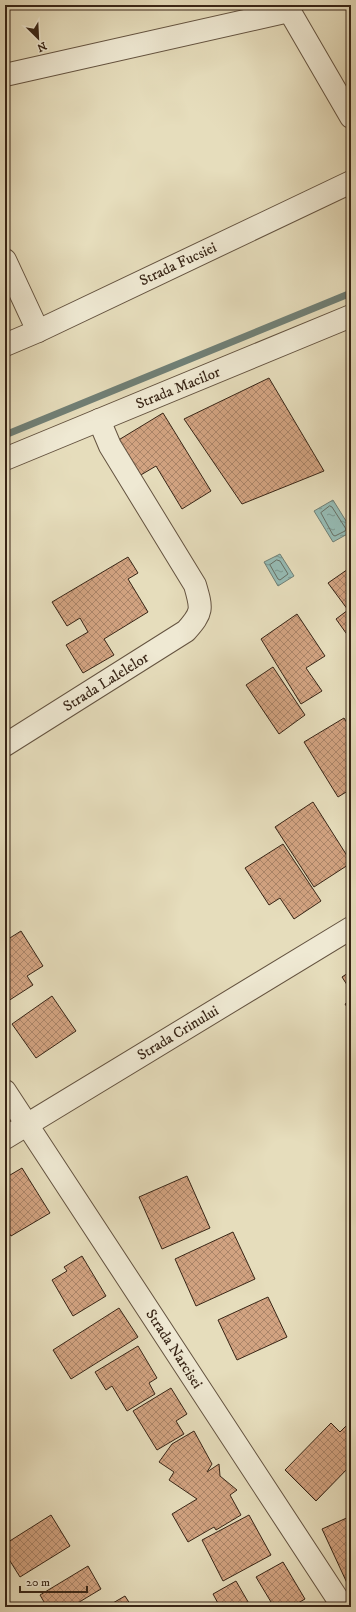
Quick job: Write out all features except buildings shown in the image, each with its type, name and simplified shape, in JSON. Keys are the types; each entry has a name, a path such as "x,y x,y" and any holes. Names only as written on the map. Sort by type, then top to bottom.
{"street":[{"path":"5,74 287,8 351,117"},
{"name":"Strada Fucsiei","path":"5,345 38,331 351,182"},
{"path":"5,260 38,331"},
{"name":"Strada Macilor","path":"5,459 351,316"},
{"name":"Strada Lalelelor","path":"5,745 186,631 195,621 200,611 200,601 194,585 110,446 98,420"},
{"name":"Strada Crinului","path":"5,1138 351,928"},
{"name":"Strada Narcisei","path":"5,1091 343,1607"}],"water":[{"path":"333,500 351,529 351,532 333,542 314,511"},
{"path":"280,554 294,576 278,586 264,562"}],"waterway":[{"path":"5,435 351,293"}]}
